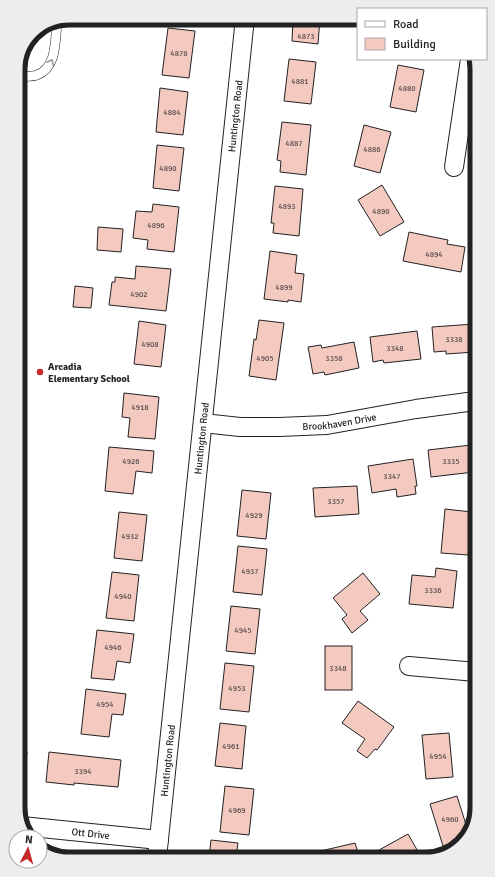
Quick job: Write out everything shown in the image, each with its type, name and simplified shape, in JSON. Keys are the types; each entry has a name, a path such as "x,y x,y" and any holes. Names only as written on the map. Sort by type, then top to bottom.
{"street":[{"name":"Huntington Road","path":"158,852 244,25"},
{"path":"454,167 469,62"},
{"name":"Brookhaven Drive","path":"203,423 240,427 327,425 416,409 470,402"},
{"path":"409,666 470,671"},
{"name":"Ott Drive","path":"30,827 159,840"}],"lane":[{"path":"25,76 37,75 47,68 53,58 57,27"}],"building":[{"path":"293,25 319,25 318,44 292,41"},
{"path":"168,28 195,31 189,78 162,75"},
{"path":"289,59 316,62 311,104 284,101"},
{"path":"398,65 424,70 416,112 390,107"},
{"path":"160,88 188,92 183,135 156,132"},
{"path":"282,122 311,125 306,175 280,172 281,161 277,160"},
{"path":"364,125 391,132 380,173 354,166"},
{"path":"157,145 184,148 179,191 153,188"},
{"path":"382,185 404,222 380,236 358,200"},
{"path":"275,186 303,189 299,236 273,233 274,223 271,223"},
{"path":"153,204 179,207 174,252 147,249 148,240 133,238 136,211 152,212"},
{"path":"98,227 123,229 121,252 97,250"},
{"path":"409,232 448,240 447,244 465,247 461,272 403,261"},
{"path":"270,251 297,255 295,273 304,274 301,302 264,299"},
{"path":"136,266 171,269 166,311 109,305 112,282 115,282 115,277 135,279"},
{"path":"75,286 93,288 91,308 73,307"},
{"path":"259,320 284,323 276,380 249,376 254,339 256,340"},
{"path":"139,321 166,325 161,367 134,364"},
{"path":"470,324 470,352 446,354 446,351 434,352 432,327"},
{"path":"417,331 421,359 384,363 383,360 373,362 370,337"},
{"path":"354,342 359,368 325,375 324,372 313,374 308,347 321,345 322,348"},
{"path":"124,393 159,397 155,439 128,437 130,418 122,417"},
{"path":"470,445 470,472 431,477 428,450"},
{"path":"109,447 154,451 152,473 136,471 133,494 105,491"},
{"path":"413,459 417,486 415,486 416,494 397,497 396,489 372,493 368,466"},
{"path":"357,486 359,514 315,517 313,488"},
{"path":"242,490 271,493 266,539 237,536"},
{"path":"445,509 470,512 468,555 441,553"},
{"path":"119,512 147,515 142,561 114,558"},
{"path":"238,546 267,549 262,595 233,592"},
{"path":"436,568 457,571 453,608 409,604 412,575 435,577"},
{"path":"112,572 139,575 134,621 106,618"},
{"path":"363,573 380,594 360,611 368,620 352,633 342,619 347,615 333,598"},
{"path":"231,606 260,609 255,654 226,651"},
{"path":"97,630 134,634 130,663 117,661 114,680 91,678"},
{"path":"325,646 352,646 352,690 325,690"},
{"path":"225,663 254,666 249,712 220,709"},
{"path":"86,689 126,694 123,715 112,714 109,737 81,734"},
{"path":"358,701 394,727 377,750 375,749 367,758 357,751 365,739 342,723"},
{"path":"220,723 246,726 242,769 215,766"},
{"path":"449,733 453,777 426,779 422,735"},
{"path":"25,752 27,752 25,769"},
{"path":"49,752 121,760 118,787 46,782"},
{"path":"225,786 254,789 249,835 220,832"},
{"path":"457,796 466,826 461,835 452,843 443,846 430,804"},
{"path":"408,834 418,852 375,852"},
{"path":"211,840 238,843 237,852 210,852"},
{"path":"355,843 358,852 316,852"}],"place":[{"name":"Arcadia Elementary School","path":"40,372"}]}
